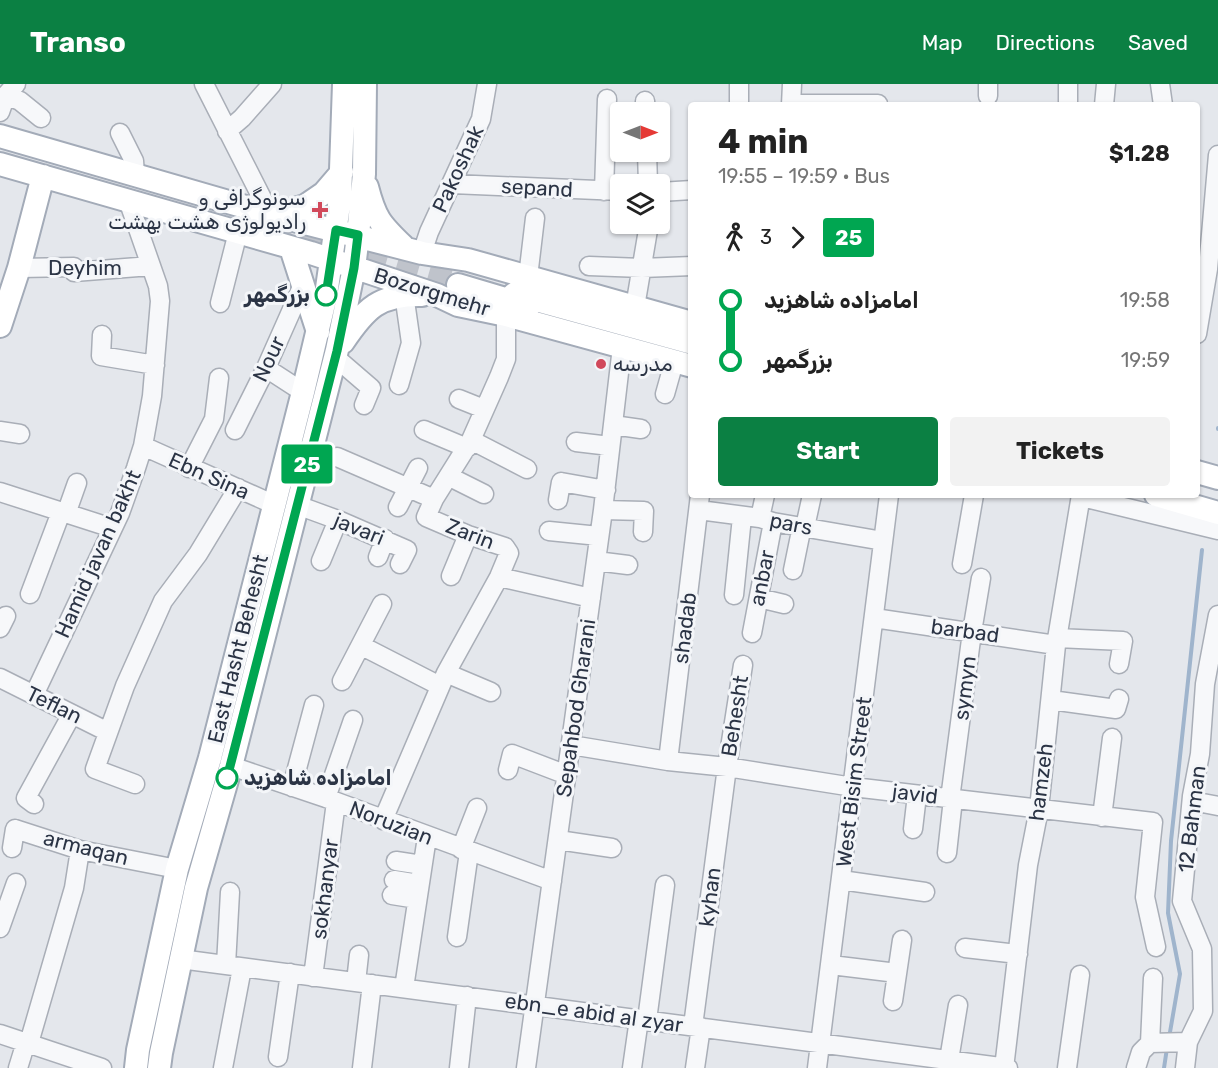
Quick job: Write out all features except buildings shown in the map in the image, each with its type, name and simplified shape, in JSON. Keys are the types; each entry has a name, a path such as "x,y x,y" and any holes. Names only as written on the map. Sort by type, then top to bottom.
{"main road":[{"path":"344,84 353,173 384,228 415,251"},
{"path":"273,214 305,206 353,173 365,84"},
{"name":"Bozorgmehr","path":"0,136 273,214 415,251 506,315 622,347 686,360"},
{"name":"Bozorgmehr","path":"0,164 332,260 437,295 461,282 528,277 688,322"},
{"name":"East Hasht Behesht","path":"159,1068 196,888 231,766 286,505 303,392 318,332 336,230 353,173"},
{"name":"East Hasht Behesht","path":"136,1068 177,869 286,505 336,354 354,268 358,235 353,173"},
{"path":"0,326 19,268 42,176"},
{"path":"291,248 318,332"},
{"path":"461,282 688,342"},
{"path":"461,282 686,360"},
{"path":"336,354 358,320 386,298 404,294 437,295"},
{"path":"1200,473 1218,478"},
{"path":"1166,498 1218,513"}],"street":[{"path":"204,84 273,214"},
{"path":"227,131 243,118 272,84"},
{"name":"Pakoshak","path":"415,251 429,232 481,120 488,84"},
{"path":"739,84 739,102"},
{"path":"791,102 792,84"},
{"path":"1068,84 1068,102"},
{"path":"1104,102 1106,84"},
{"path":"1160,84 1163,102"},
{"path":"7,97 20,100 41,118"},
{"path":"607,99 612,174"},
{"path":"120,133 134,161 135,174"},
{"path":"1200,316 1208,268 1218,155"},
{"name":"sepand","path":"452,184 610,191"},
{"path":"670,191 688,190"},
{"name":"Hamid javan bakht","path":"34,695 120,513 143,446 152,396 160,301 158,286 128,200"},
{"path":"528,277 535,218"},
{"path":"220,303 238,232"},
{"path":"635,307 648,234"},
{"name":"Deyhim","path":"19,268 74,267 74,272 151,266"},
{"path":"589,266 642,268 688,266"},
{"name":"Nour","path":"235,430 302,287"},
{"path":"399,385 411,343 404,294"},
{"name":"Zarin","path":"384,820 443,679 499,577 509,553 505,547 468,535 426,517 434,499 469,444 506,359 506,315"},
{"path":"102,335 101,356 155,365"},
{"name":"Sepahbod Gharani","path":"526,1068 606,490 622,347"},
{"path":"336,354 371,388 364,405"},
{"path":"666,394 686,360"},
{"path":"266,368 303,392"},
{"path":"189,468 214,419 219,378"},
{"path":"459,399 484,409"},
{"path":"613,425 641,429"},
{"path":"424,430 469,444 527,470"},
{"path":"0,431 20,434"},
{"path":"576,442 610,446"},
{"name":"Ebn Sina","path":"143,446 189,468 286,505"},
{"path":"337,457 434,499"},
{"path":"398,507 418,468"},
{"path":"450,477 484,494"},
{"path":"558,500 561,482 606,490"},
{"path":"30,594 77,483"},
{"path":"135,784 95,769 125,686 163,602 198,554 238,488"},
{"path":"0,492 112,528"},
{"name":"anbar","path":"752,633 759,598 766,520 765,498"},
{"path":"793,570 811,498"},
{"name":"West Bisim Street","path":"818,1068 889,498"},
{"path":"962,564 973,498"},
{"name":"hamzeh","path":"1006,1068 1028,865 1039,809 1057,641 1081,498"},
{"path":"1089,498 1218,530"},
{"name":"pars","path":"700,502 742,517 883,541"},
{"name":"shadab","path":"668,761 700,502"},
{"name":"javari","path":"286,505 338,520 385,539 406,550 400,564"},
{"path":"603,510 644,512 643,532"},
{"path":"734,596 742,517"},
{"path":"321,561 338,520"},
{"path":"549,531 599,536"},
{"path":"451,576 468,535"},
{"path":"378,557 385,539"},
{"path":"596,561 628,565"},
{"path":"499,577 591,598"},
{"name":"symyn","path":"947,853 972,632 981,578"},
{"path":"759,598 784,604"},
{"path":"342,681 382,604"},
{"name":"barbad","path":"874,618 1057,641 1123,641 1119,664"},
{"name":"12 Bahman","path":"1210,951 1182,901 1192,801 1211,692 1217,626"},
{"path":"362,646 443,679 491,692"},
{"name":"Behesht","path":"727,767 743,665"},
{"name":"Teflan","path":"0,678 108,732"},
{"path":"1051,700 1116,709 1119,699"},
{"path":"292,788 314,705"},
{"path":"34,804 26,798 72,714"},
{"name":"sokhanyar","path":"313,977 331,800 353,720"},
{"path":"1102,816 1112,738"},
{"name":"javid","path":"571,745 853,787 1153,822 1145,897 1156,947"},
{"path":"508,770 512,754 567,775"},
{"name":"Noruzian","path":"231,766 552,881"},
{"name":"kyhan","path":"695,1068 697,1027 727,767"},
{"path":"913,829 918,795"},
{"path":"1192,801 1218,806"},
{"path":"457,937 465,851 477,808"},
{"name":"armaqan","path":"12,848 15,829 80,850 177,869"},
{"path":"404,988 427,837"},
{"path":"558,840 612,848"},
{"path":"18,1068 28,1043 74,888 80,850"},
{"path":"396,861 422,865"},
{"path":"842,880 925,892"},
{"path":"1,920 16,883"},
{"path":"632,1068 643,1020 665,885"},
{"path":"393,888 418,892"},
{"path":"223,1068 234,966 230,892"},
{"path":"893,1001 902,940"},
{"path":"965,948 1018,954"},
{"path":"1185,1068 1188,1042 1203,1011 1210,951"},
{"path":"359,955 364,983 362,1068"},
{"name":"ebn_e abid al zyar","path":"180,959 821,1043 930,1063 949,1060 1006,1068"},
{"path":"831,965 897,973"},
{"path":"278,1057 290,973"},
{"path":"1067,1068 1080,975"},
{"path":"1150,1044 1153,978"},
{"path":"459,1068 467,996"},
{"path":"949,1060 958,1005"},
{"path":"0,1034 28,1043 62,1061 102,1068"},
{"path":"1136,1068 1141,1052 1150,1044 1188,1042"}],"waterway":[{"path":"1169,1038 1180,974 1168,913 1171,841 1202,550"},
{"path":"1164,1068 1167,1048"}],"tunnel":[{"path":"271,225 460,279"}],"bus line":[{"name":"25","path":"227,778 337,351 354,268 358,235 336,230 326,295"}],"place":[{"name":"سونوگرافی و رادیولوژی هشت بهشت","path":"320,210"},
{"name":"بزرگمهر","path":"326,295"},
{"name":"مدرسه","path":"601,364"},
{"name":"امامزاده شاهزید","path":"227,778"}]}
